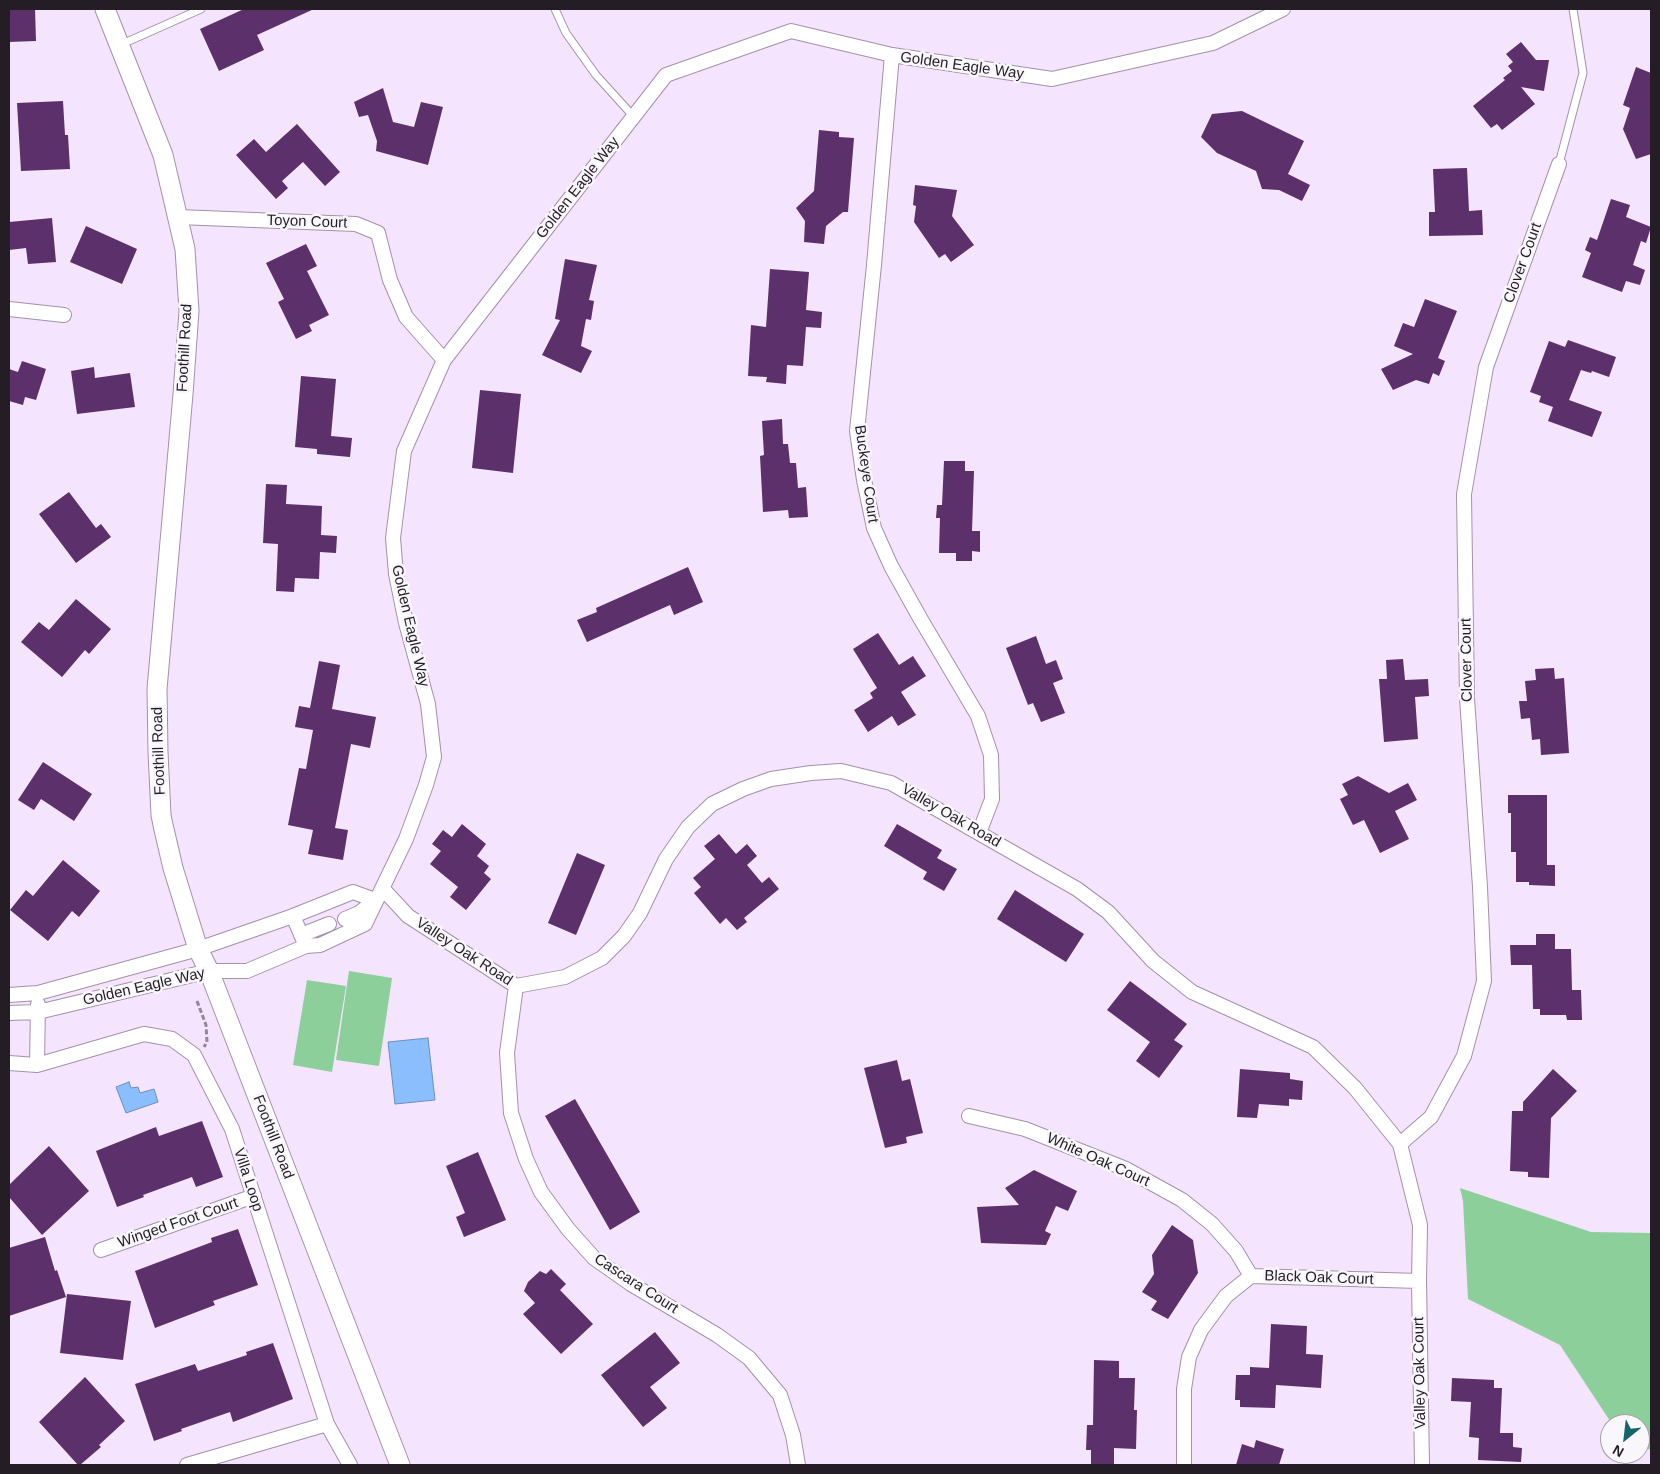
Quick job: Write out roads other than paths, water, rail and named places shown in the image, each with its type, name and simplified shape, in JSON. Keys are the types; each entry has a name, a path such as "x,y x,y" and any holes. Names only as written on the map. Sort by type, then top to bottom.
{"main road":[{"name":"Foothill Road","path":"105,9 163,155 185,249 188,311 183,394 157,688 158,752 163,825 173,868 198,949 209,971 400,1465"}],"street":[{"name":"Golden Eagle Way","path":"304,941 320,945 365,924 406,839 434,757 428,704 406,623 396,574 394,538 404,451 444,360 666,75 791,32 892,56 1052,78 1213,43 1283,9"},
{"name":"Buckeye Court","path":"892,56 874,265 857,431 864,480 874,528 891,566 978,716 991,755 992,798 979,833"},
{"name":"Clover Court","path":"1400,1144 1431,1117 1464,1056 1484,981 1480,887 1467,698 1464,494 1486,367 1559,164"},
{"name":"Toyon Court","path":"178,217 356,224 378,233 390,280 406,317 444,360"},
{"path":"9,309 64,315"},
{"name":"Valley Oak Road","path":"379,895 516,986 565,977 602,958 624,936 640,913 666,859 688,827 712,804 743,789 770,779 811,772 841,771 892,783 1085,895 1108,912 1153,961 1192,992 1313,1047 1355,1088 1400,1144 1420,1225 1419,1281"},
{"name":"Golden Eagle Way","path":"9,996 38,993 198,949 293,916 353,892 379,895"},
{"name":"Golden Eagle Way","path":"345,919 359,913 379,895"},
{"path":"293,916 304,941"},
{"name":"Golden Eagle Way","path":"9,1013 38,1012 209,971 247,971 304,941 330,924"},
{"name":"Cascara Court","path":"516,986 507,1053 511,1113 526,1159 541,1192 568,1229 594,1258 631,1284 717,1335 749,1358 780,1396 793,1435 798,1465"},
{"path":"37,1065 38,993"},
{"name":"Villa Loop","path":"9,1063 37,1065 144,1034 172,1039 194,1055 232,1129 327,1424 350,1465"},
{"name":"White Oak Court","path":"969,1116 1025,1129 1126,1169 1182,1200 1212,1224 1236,1251 1251,1276"},
{"name":"Winged Foot Court","path":"101,1250 254,1196"},
{"name":"Black Oak Court","path":"1184,1465 1184,1389 1189,1357 1201,1330 1226,1296 1251,1276 1419,1281"},
{"name":"Valley Oak Court","path":"1419,1281 1422,1465"},
{"path":"187,1465 327,1424"}],"lane":[{"path":"120,46 201,9"},
{"path":"556,9 566,33 596,75 634,117"},
{"path":"1559,164 1583,73 1573,9"}],"water":[{"path":"428,1038 435,1100 395,1104 388,1042"},
{"path":"129,1082 131,1088 138,1087 140,1093 154,1089 158,1102 126,1113 116,1087"}]}
